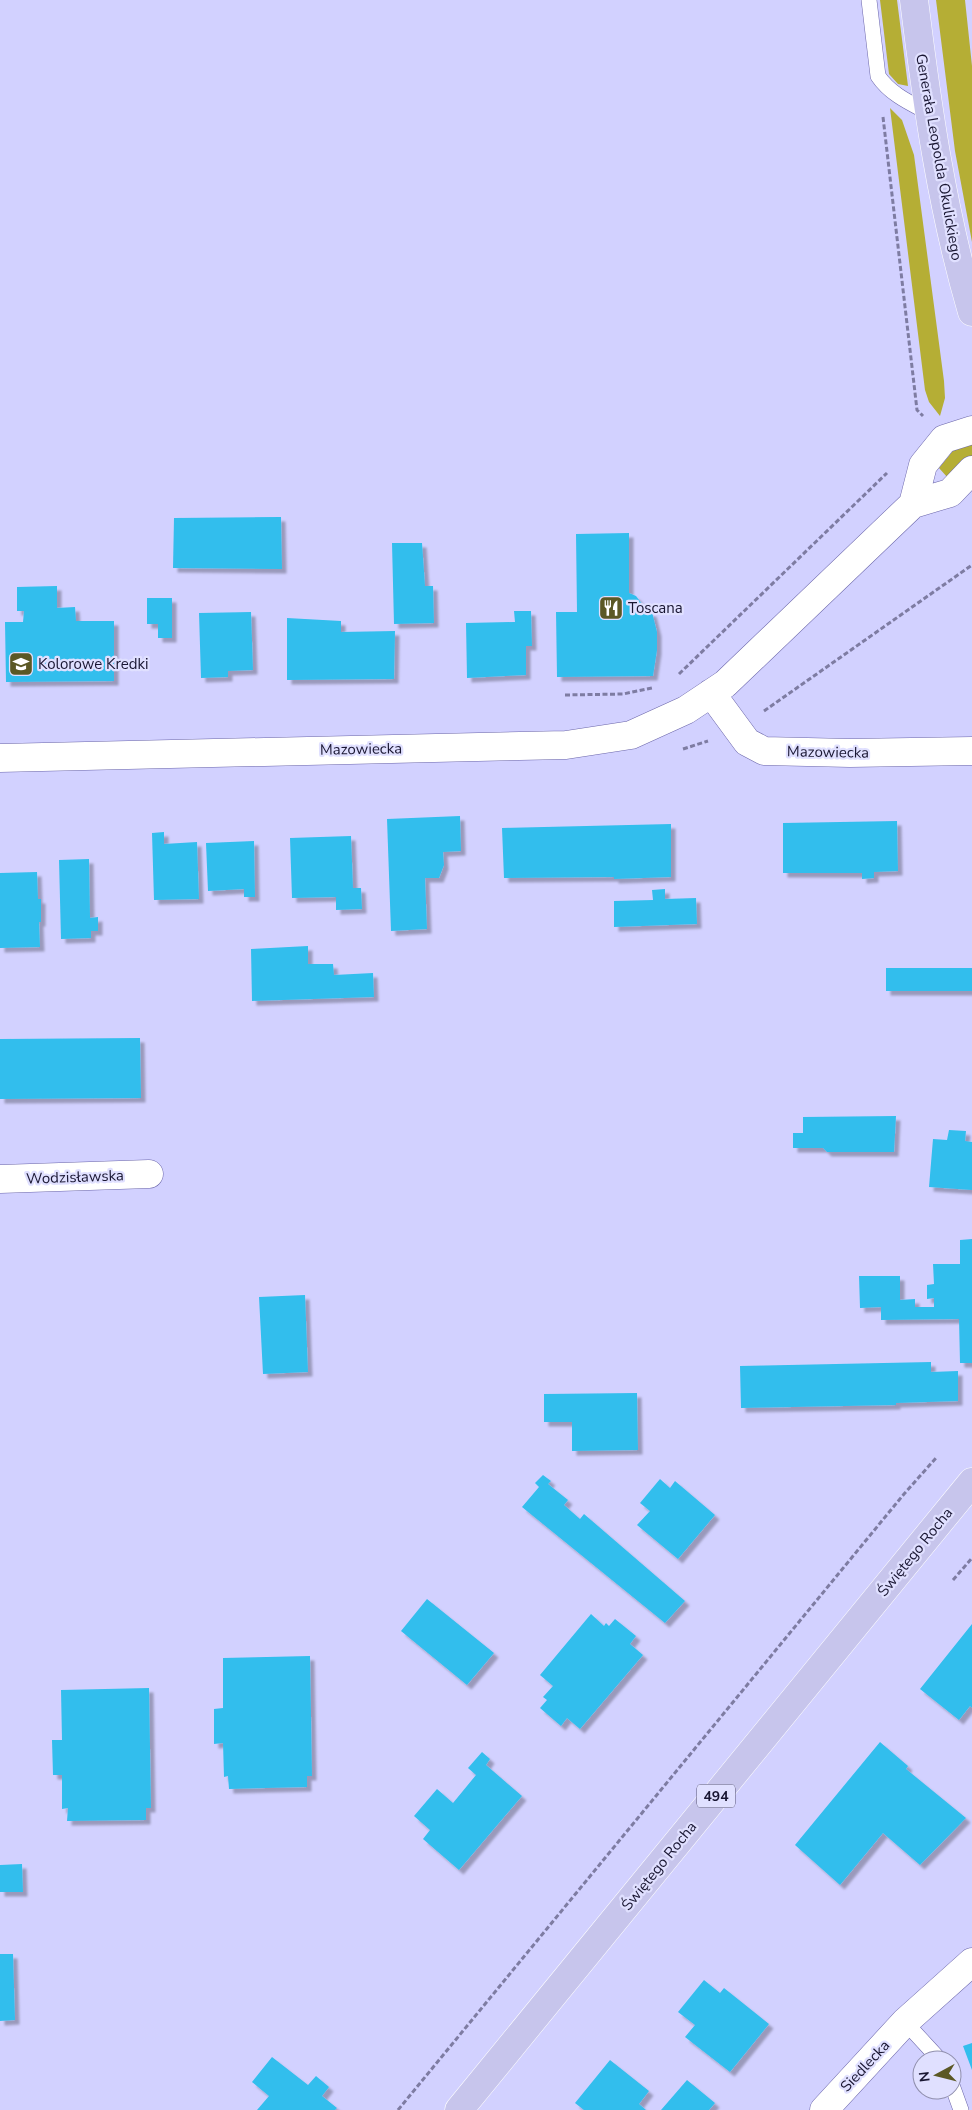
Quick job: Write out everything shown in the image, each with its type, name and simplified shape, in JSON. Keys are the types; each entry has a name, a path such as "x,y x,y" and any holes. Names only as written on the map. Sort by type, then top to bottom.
{"main road":[{"name":"Generała Leopolda Okulickiego","path":"914,0 929,113 958,264 972,312"},
{"name":"Świętego Rocha","path":"459,2110 972,1482"}],"street":[{"path":"913,504 922,464 944,439 972,430"},
{"name":"Mazowiecka","path":"0,758 566,745 631,735 686,710 725,684 913,504 950,493 972,470"},
{"name":"Mazowiecka","path":"712,693 747,742 764,751 850,753 972,752"},
{"name":"Wodzisławska","path":"0,1179 29,1180 149,1174"},
{"name":"Siedlecka","path":"824,2110 905,2022 972,1962"}],"lane":[{"path":"869,0 878,76 897,96 929,113"},
{"path":"905,2022 931,2050"}],"path":[{"path":"878,76 917,410 944,439"},
{"path":"676,677 888,473"},
{"path":"736,728 752,720 972,565"},
{"path":"565,695 623,694 651,689 659,685"},
{"path":"398,2110 904,1494 936,1458"},
{"path":"953,1580 972,1558"}],"shaded area":[{"path":"880,0 897,0 908,86 898,84 889,74"},
{"path":"936,0 965,0 972,66 972,242 955,151"},
{"path":"890,108 902,120 914,155 944,381 945,398 940,416 929,402 925,390"},
{"path":"972,433 972,459 948,478 939,468 956,447"}],"building":[{"path":"281,517 282,569 173,568 174,518"},
{"name":"Toscana","path":"629,533 629,593 636,596 648,612 652,612 657,632 657,650 653,676 557,677 556,612 577,612 576,534"},
{"path":"392,543 422,543 425,586 433,586 434,623 394,624"},
{"path":"57,586 57,608 75,607 76,621 114,621 114,681 6,682 5,622 23,622 24,611 17,611 17,587"},
{"path":"147,598 172,598 172,638 158,638 158,624 147,624"},
{"path":"514,611 531,611 532,646 526,646 526,675 467,678 466,623 515,622"},
{"path":"251,612 253,670 228,671 228,677 201,678 199,613"},
{"path":"287,618 341,621 341,632 395,631 394,679 287,680"},
{"path":"460,816 461,851 443,852 444,865 439,878 425,878 427,929 391,931 387,819"},
{"path":"897,821 898,871 874,872 874,878 862,879 862,873 783,873 783,823"},
{"path":"671,824 671,877 614,879 614,877 504,878 502,828"},
{"path":"164,832 164,844 197,842 199,899 154,900 152,833"},
{"path":"351,836 353,888 361,888 362,909 336,910 336,897 292,898 290,838"},
{"path":"254,841 255,897 244,897 244,889 208,891 206,843"},
{"path":"89,859 90,918 98,917 98,931 91,931 91,938 61,939 59,860"},
{"path":"37,872 38,899 41,899 41,922 39,922 40,947 0,948 0,873"},
{"path":"665,889 665,899 696,898 697,924 614,927 614,901 653,900 652,890"},
{"path":"308,946 308,964 333,964 334,975 373,973 374,997 252,1001 251,949"},
{"path":"886,968 972,968 972,991 886,991"},
{"path":"140,1038 141,1098 0,1099 0,1039"},
{"path":"896,1116 894,1152 827,1152 823,1148 793,1148 793,1133 803,1133 803,1117"},
{"path":"949,1130 966,1131 965,1141 972,1142 972,1190 929,1187 933,1139 947,1140"},
{"path":"972,1239 972,1363 960,1363 959,1319 881,1320 881,1307 860,1308 859,1276 900,1276 900,1300 915,1299 915,1307 934,1307 934,1298 927,1299 927,1285 934,1284 933,1264 960,1264 960,1240"},
{"path":"305,1295 308,1372 263,1374 259,1297"},
{"path":"931,1362 931,1372 958,1371 958,1401 896,1403 896,1405 741,1408 740,1366"},
{"path":"637,1393 638,1450 572,1451 572,1422 544,1422 544,1394"},
{"path":"543,1475 551,1481 548,1484 568,1500 564,1505 580,1519 584,1514 685,1601 665,1623 522,1507 539,1487 535,1483"},
{"path":"660,1479 670,1488 675,1481 715,1515 678,1559 637,1525 650,1511 640,1503"},
{"path":"427,1599 494,1653 467,1685 401,1631"},
{"path":"591,1614 604,1626 606,1623 609,1626 615,1619 636,1636 630,1644 643,1655 580,1729 567,1718 561,1726 540,1708 547,1700 543,1697 553,1686 540,1675"},
{"path":"972,1624 972,1708 970,1706 959,1720 920,1689"},
{"path":"310,1656 312,1776 307,1776 307,1787 229,1789 228,1776 224,1777 223,1743 214,1744 214,1709 223,1708 223,1658"},
{"path":"149,1688 151,1808 146,1808 146,1820 67,1821 68,1808 62,1809 62,1775 53,1775 52,1740 62,1740 61,1690"},
{"path":"880,1742 908,1766 906,1769 966,1818 920,1865 883,1833 840,1885 795,1845"},
{"path":"482,1752 490,1759 486,1765 522,1796 459,1870 423,1839 430,1830 414,1816 437,1789 453,1803 476,1775 468,1768"},
{"path":"22,1864 23,1892 0,1892 0,1865"},
{"path":"0,1954 13,1954 15,2020 0,2021"},
{"path":"704,1980 720,1993 724,1988 769,2024 730,2072 685,2037 695,2025 678,2012"},
{"path":"972,2043 972,2070 963,2046"},
{"path":"272,2057 308,2085 316,2076 329,2087 322,2096 337,2108 335,2110 257,2110 269,2096 252,2082"},
{"path":"610,2060 649,2091 639,2104 646,2110 584,2110 575,2103"},
{"path":"687,2080 715,2103 709,2110 661,2110"}],"place":[{"name":"Toscana","path":"611,608"},
{"name":"Kolorowe Kredki","path":"21,664"}]}
